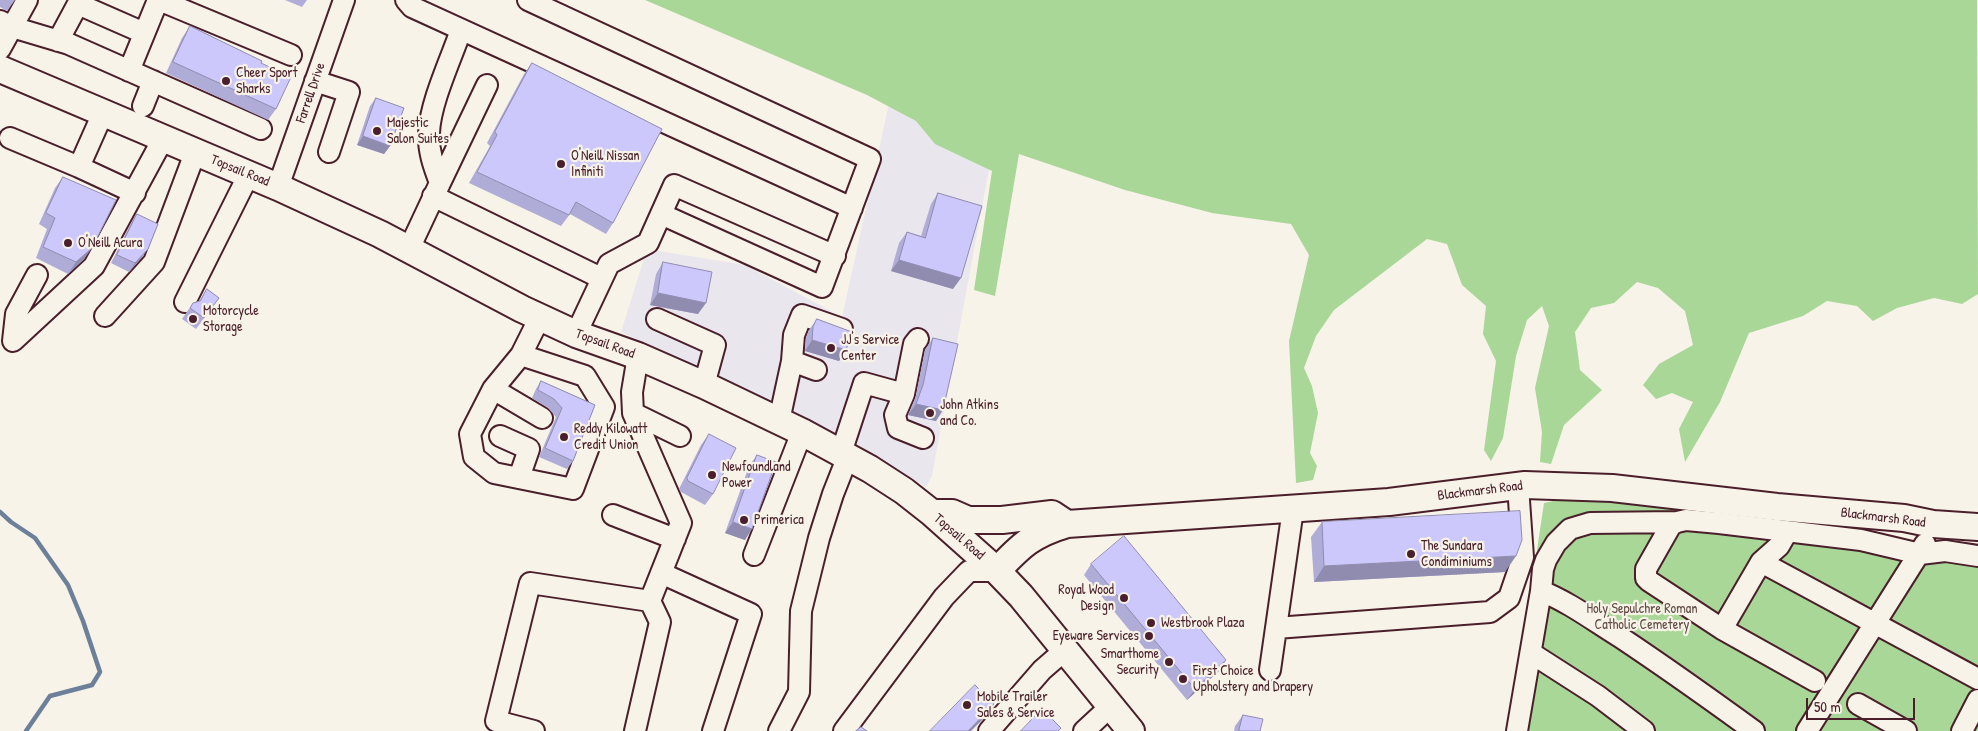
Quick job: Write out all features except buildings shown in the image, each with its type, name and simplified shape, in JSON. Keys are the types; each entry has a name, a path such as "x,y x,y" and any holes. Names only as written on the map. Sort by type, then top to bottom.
{"main road":[{"name":"Topsail Road","path":"2,69 103,114 278,187 409,249 576,334 638,356 704,384 844,454 904,491 932,513 997,571 1021,596 1130,731"},
{"name":"Blackmarsh Road","path":"997,571 1032,537 1067,524 1389,502 1518,486 1612,488 1777,508 1904,518 1934,524 1978,527"},
{"path":"932,513 952,513 968,520 1002,520 1052,514 1067,524"}],"street":[{"path":"2,69 6,24 27,0"},
{"path":"129,71 158,0 290,56"},
{"name":"Farrell Drive","path":"278,187 344,0"},
{"path":"406,0 412,7 461,30 852,208"},
{"path":"528,0 870,159 822,287 661,214"},
{"path":"58,41 79,2 144,33"},
{"path":"6,24 69,44 261,129"},
{"path":"436,189 429,133 436,96 461,30"},
{"path":"143,106 153,81"},
{"path":"315,81 350,92 328,152"},
{"path":"409,249 487,85"},
{"path":"78,167 103,114"},
{"path":"10,138 135,193"},
{"path":"37,275 16,314 13,341 94,266 163,139"},
{"path":"105,316 154,262 195,153"},
{"path":"186,302 249,174"},
{"path":"576,334 609,264 648,243 674,185 835,256"},
{"path":"436,189 601,278"},
{"path":"754,555 791,426 794,335 802,315 850,332"},
{"path":"521,356 585,376 604,407 573,489 494,473 474,457 470,434 493,389 521,356 540,317"},
{"path":"657,320 715,345 704,384"},
{"path":"918,339 914,344 904,394 895,415 898,428 923,438"},
{"path":"635,731 660,622 650,601 682,523 633,413 632,392 638,356"},
{"path":"792,361 816,370"},
{"path":"780,731 800,692 801,611 819,538 864,383 904,394"},
{"path":"493,389 542,418"},
{"path":"633,413 680,436"},
{"path":"500,436 529,449 519,478"},
{"path":"1276,628 1490,612 1510,598 1523,557 1518,486"},
{"path":"1270,670 1293,509"},
{"path":"613,515 675,539"},
{"path":"1677,522 1666,531 1646,569 1646,578 1722,629 1815,681"},
{"path":"1518,731 1543,569 1556,543 1570,529 1578,525 1590,523 1704,522 1861,540 1920,554 1945,551 1978,556"},
{"path":"1807,731 1874,623 1920,554 1934,524"},
{"path":"1722,629 1761,562 1779,546 1787,532"},
{"path":"1761,562 1978,679"},
{"path":"844,731 944,597 961,579 969,571 997,571"},
{"path":"661,573 751,614 713,731"},
{"path":"534,731 496,721 530,583 650,601"},
{"path":"1541,591 1561,600 1678,676 1754,731"},
{"path":"989,731 1042,670 1065,650"},
{"path":"1531,654 1598,696 1644,731"},
{"path":"1962,731 1978,700"},
{"path":"1858,704 1906,731"},
{"path":"1084,731 1111,706"}],"shaded area":[{"path":"890,99 995,137 932,476 926,487 851,441 621,332 647,249 745,265 842,317"}],"green space":[{"path":"645,0 1977,0 1978,294 1962,304 1934,298 1897,308 1873,321 1857,306 1827,301 1803,316 1749,333 1720,402 1685,462 1679,429 1693,402 1672,393 1656,399 1643,385 1659,364 1693,345 1685,311 1658,288 1637,282 1614,303 1591,308 1575,332 1580,370 1602,390 1564,425 1551,464 1540,462 1542,432 1535,388 1549,326 1542,306 1527,320 1516,356 1503,438 1491,461 1484,450 1496,361 1483,334 1486,306 1462,285 1447,244 1427,239 1334,310 1316,336 1304,368 1312,386 1318,413 1310,453 1317,466 1313,480 1296,483 1289,341 1309,255 1291,224 1212,213 1125,190 1019,154 995,296 974,290 992,171 935,144 916,121 867,95"},
{"name":"Holy Sepulchre Roman Catholic Cemetery","path":"1562,499 1671,506 1914,542 1978,549 1978,731 1510,731 1544,503"}],"waterway":[{"path":"0,512 35,538 68,585 83,621 100,672 92,685 50,696 26,731"}],"place":[{"name":"Cheer Sport Sharks","path":"226,81"},
{"name":"Majestic Salon Suites","path":"377,131"},
{"name":"O'Neill Nissan Infiniti","path":"561,164"},
{"name":"O'Neill Acura","path":"68,243"},
{"name":"Motorcycle Storage","path":"193,319"},
{"name":"JJ's Service Center","path":"831,348"},
{"name":"John Atkins and Co.","path":"930,413"},
{"name":"Reddy Kilowatt Credit Union","path":"564,437"},
{"name":"Newfoundland Power","path":"712,475"},
{"name":"Primerica","path":"744,520"},
{"name":"The Sundara Condiminiums","path":"1411,554"},
{"name":"Royal Wood Design","path":"1124,598"},
{"name":"Westbrook Plaza","path":"1151,623"},
{"name":"Eyeware Services","path":"1149,636"},
{"name":"Smarthome Security","path":"1169,662"},
{"name":"First Choice Upholstery and Drapery","path":"1183,679"},
{"name":"Mobile Trailer Sales & Service","path":"967,705"}]}
